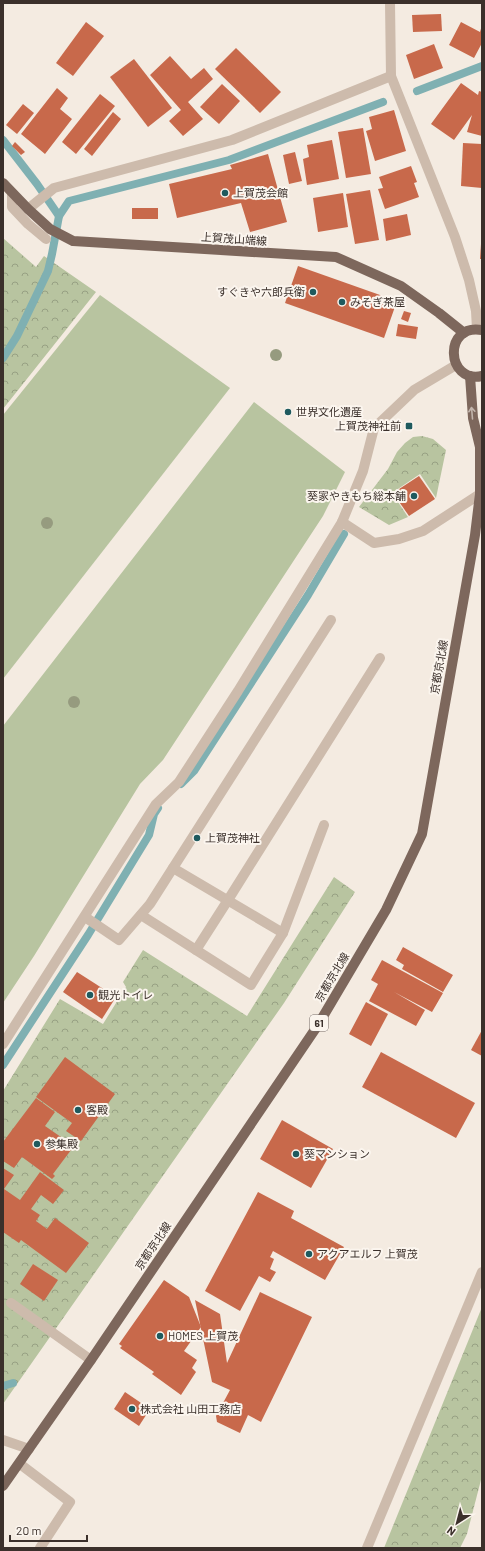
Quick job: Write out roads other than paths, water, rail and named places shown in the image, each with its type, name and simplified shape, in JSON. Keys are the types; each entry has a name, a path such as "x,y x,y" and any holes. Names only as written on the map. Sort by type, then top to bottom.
{"main road":[{"name":"上賀茂山端線","path":"3,183 12,193 32,206 50,229 73,241 336,257 401,286 464,333"},
{"path":"480,329 464,333 458,338 454,344 453,352 456,365 463,372 470,376 482,376"},
{"name":"京都京北線","path":"3,1486 20,1464 318,1025 386,910 422,834 475,535 480,494 481,444 472,418 470,376"}],"street":[{"path":"390,3 391,76 454,236 469,280 480,329"},
{"path":"32,206 54,188 232,140 391,76"},
{"path":"12,193 12,207 28,224 46,239"},
{"path":"3,1044 156,804 179,782 238,691 342,522 363,471 374,428 414,390 456,365"},
{"path":"342,522 374,543 399,539 423,531 480,494"},
{"path":"85,917 119,940 150,904 331,620"},
{"path":"196,950 380,658"},
{"path":"140,915 251,984 283,933 324,825"},
{"path":"173,868 283,933"},
{"path":"367,1548 482,1272"},
{"path":"10,1303 91,1360"},
{"path":"3,1440 29,1449"},
{"path":"20,1464 70,1502 40,1548"}],"waterway":[{"path":"417,91 482,66"},
{"path":"59,216 69,201 229,160 383,102"},
{"path":"3,140 37,184 59,216 48,271 17,336 3,358"},
{"path":"181,784 194,771 308,595 344,534"},
{"path":"3,1065 88,935 149,835 154,814 158,808"},
{"path":"3,1386 13,1383"}],"place":[{"name":"上賀茂会館","path":"225,193"},
{"name":"すぐきや六郎兵衛","path":"313,292"},
{"name":"みそぎ茶屋","path":"342,302"},
{"name":"世界文化遺産","path":"288,412"},
{"name":"上賀茂神社前","path":"409,426"},
{"name":"葵家やきもち総本舗","path":"414,496"},
{"name":"上賀茂神社","path":"197,838"},
{"name":"観光トイレ","path":"90,995"},
{"name":"客殿","path":"78,1110"},
{"name":"参集殿","path":"37,1144"},
{"name":"葵マンション","path":"296,1154"},
{"name":"アクアエルフ 上賀茂","path":"309,1254"},
{"name":"HOMES 上賀茂","path":"160,1336"},
{"name":"株式会社 山田工務店","path":"132,1409"}]}
